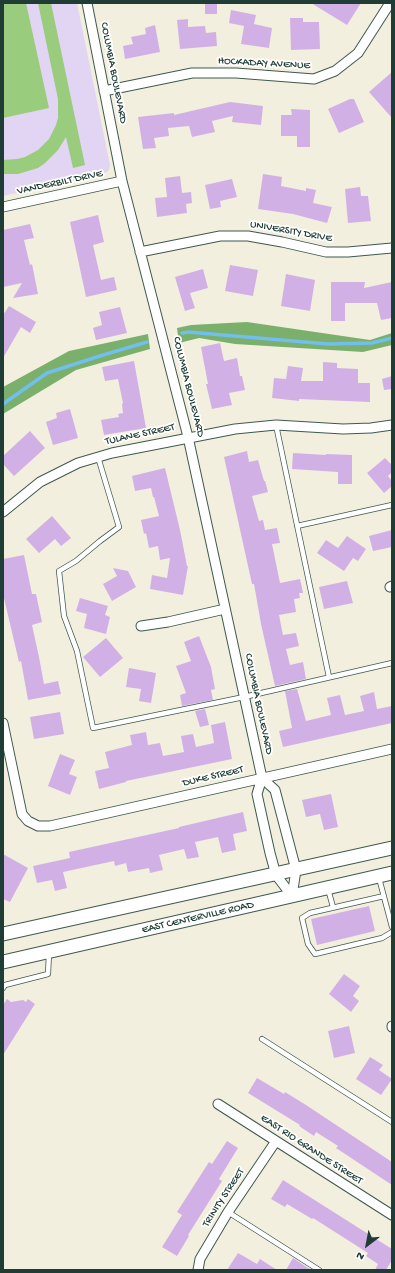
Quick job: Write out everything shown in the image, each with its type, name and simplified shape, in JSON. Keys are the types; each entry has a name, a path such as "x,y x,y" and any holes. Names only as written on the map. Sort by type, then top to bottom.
{"main road":[{"path":"3,934 392,848"},
{"name":"EAST CENTERVILLE ROAD","path":"3,962 392,873"}],"street":[{"name":"COLUMBIA BOULEVARD","path":"87,3 122,181 188,437 262,778 257,794 270,853 276,874 292,896"},
{"name":"HOCKADAY AVENUE","path":"104,91 192,73 236,73 314,79 334,71 358,53 390,3"},
{"name":"VANDERBILT DRIVE","path":"3,207 122,181"},
{"name":"UNIVERSITY DRIVE","path":"140,252 220,236 248,236 326,252 348,252 392,248"},
{"name":"TULANE STREET","path":"3,512 40,482 78,463 98,457 188,437 235,429 276,425 343,429 371,428 392,425"},
{"path":"141,626 225,609"},
{"name":"DUKE STREET","path":"3,723 22,814 38,826 50,826 392,749"},
{"path":"262,778 275,790 296,870 292,896"},
{"name":"EAST RIO GRANDE STREET","path":"218,1104 392,1215"},
{"name":"TRINITY STREET","path":"198,1270 200,1259 228,1212 276,1141"}],"lane":[{"path":"276,425 329,677"},
{"path":"98,457 119,527 76,561 59,571 64,616 77,651 93,728 244,698 392,663"},
{"path":"297,526 392,505"},
{"path":"379,876 392,927"},
{"path":"328,888 333,907"},
{"path":"384,896 310,913 302,918 308,944 315,954 382,938 392,932"},
{"path":"3,988 5,985 48,974 49,952"},
{"path":"262,1039 392,1122"},
{"path":"228,1212 319,1270"}],"shaded area":[{"path":"3,3 77,3 110,165 109,170 105,173 3,196"}],"green space":[{"path":"3,3 26,3 49,108 3,118"},
{"path":"38,3 51,3 85,165 73,168 66,137 58,150 38,168 18,174 3,174 3,160 25,157 38,150 49,139 58,118 58,99"},
{"path":"247,322 370,340 392,333 392,345 363,352 235,344 199,338 179,343 177,328 191,325"},
{"path":"148,334 150,349 76,370 3,414 3,387 69,351"}],"building":[{"path":"205,3 217,3 217,14 205,14"},
{"path":"311,3 361,3 347,25"},
{"path":"231,10 256,15 254,24 272,28 269,48 241,44 244,26 229,23"},
{"path":"290,18 303,18 303,22 319,22 320,49 291,50"},
{"path":"188,19 188,27 205,26 206,33 216,32 217,46 180,49 177,20"},
{"path":"155,25 160,52 125,59 123,46 133,44 131,37 146,34 145,28"},
{"path":"392,72 392,118 369,92"},
{"path":"350,99 354,99 364,122 339,133 328,109"},
{"path":"230,102 263,106 261,125 232,122 233,116 212,121 215,132 192,137 189,126 168,128 169,136 154,138 156,148 143,149 138,117 174,113 174,115"},
{"path":"291,109 310,110 310,147 297,147 297,136 281,136 281,115 292,115"},
{"path":"263,174 282,177 281,186 306,191 306,188 316,190 313,203 332,207 327,223 293,214 258,209"},
{"path":"180,176 182,193 191,192 192,203 186,204 187,213 157,217 155,198 167,197 165,178"},
{"path":"232,179 237,197 220,201 221,207 210,209 205,185"},
{"path":"360,187 361,196 368,196 371,221 348,223 345,189"},
{"path":"98,215 104,242 93,245 101,280 114,277 117,290 86,297 70,222"},
{"path":"30,224 34,238 24,240 30,265 32,264 38,294 13,298 22,283 3,287 3,230"},
{"path":"230,265 258,270 253,296 225,291"},
{"path":"203,269 208,288 190,293 195,308 185,311 175,277"},
{"path":"286,274 315,280 310,311 281,306"},
{"path":"331,282 365,282 364,288 392,282 392,318 381,320 377,303 345,303 345,321 331,321"},
{"path":"9,306 36,322 30,333 21,327 3,358 3,315"},
{"path":"120,307 127,333 96,340 93,328 102,325 99,312"},
{"path":"220,343 224,361 237,358 240,376 242,376 245,390 229,393 232,405 212,409 206,384 208,384 201,347"},
{"path":"134,361 146,428 104,435 101,420 119,417 118,414 123,413 123,403 118,379 105,381 102,367"},
{"path":"323,362 337,363 337,368 358,369 358,383 370,383 370,402 299,399 299,401 272,398 274,378 286,379 288,366 303,368 301,381 323,381"},
{"path":"392,376 392,389 384,390 382,379"},
{"path":"70,409 78,438 53,445 46,422 57,418 56,413"},
{"path":"30,431 45,448 14,476 3,464 3,456"},
{"path":"247,451 249,462 258,460 268,492 252,496 259,521 263,520 265,530 277,528 280,543 272,544 280,583 300,579 303,593 299,593 300,598 294,599 296,612 279,615 283,635 296,633 299,646 286,649 290,665 303,662 306,679 275,686 261,624 254,584 252,584 224,457"},
{"path":"293,453 352,455 352,484 338,484 338,472 292,469"},
{"path":"385,458 392,465 392,472 388,476 392,481 392,486 384,493 367,473"},
{"path":"165,468 188,566 183,595 150,589 152,575 167,578 170,558 160,560 158,546 149,548 146,533 144,534 141,520 159,516 151,488 135,491 132,476"},
{"path":"52,516 71,538 61,546 55,539 39,553 26,539"},
{"path":"392,530 392,547 373,551 369,536"},
{"path":"347,536 366,549 358,561 353,558 344,571 317,553 326,540 338,548"},
{"path":"24,555 32,594 36,594 42,622 32,625 44,684 58,681 61,694 28,700 21,661 19,662 3,594 3,559"},
{"path":"113,568 128,571 136,587 112,601 103,584 117,576"},
{"path":"347,581 353,603 324,609 319,587"},
{"path":"80,598 108,606 105,615 110,617 106,634 84,628 87,614 76,611"},
{"path":"199,636 211,667 215,689 211,690 213,700 182,706 180,695 186,693 176,666 191,661 184,642"},
{"path":"106,638 123,658 100,677 83,657"},
{"path":"129,668 156,673 151,703 139,701 141,689 126,687"},
{"path":"297,689 306,721 331,715 327,698 340,695 345,715 364,711 360,696 374,692 377,709 392,706 392,723 283,747 279,731 292,728 285,691"},
{"path":"205,709 209,725 200,727 195,711"},
{"path":"60,712 64,734 34,739 30,717"},
{"path":"225,722 232,759 126,781 99,789 95,771 109,768 105,752 132,745 130,735 146,732 148,745 160,743 163,756 184,752 181,736 193,734 196,747 214,743 211,725"},
{"path":"60,754 75,760 69,774 77,777 70,795 48,786"},
{"path":"331,794 338,827 324,830 320,814 306,817 302,800"},
{"path":"243,812 247,831 233,834 236,850 222,853 218,837 195,842 199,857 187,859 184,849 159,855 163,870 150,873 149,868 128,872 126,863 115,866 114,861 63,872 67,888 55,891 52,880 37,883 33,866 70,858 69,852 179,828"},
{"path":"3,854 28,868 10,902 3,899"},
{"path":"369,906 375,931 317,945 311,919"},
{"path":"344,974 360,986 353,996 359,1001 351,1012 329,994"},
{"path":"7,999 11,1002 23,1000 26,1002 28,999 35,1004 3,1055 3,1005"},
{"path":"349,1026 355,1053 334,1058 328,1031"},
{"path":"370,1057 383,1065 379,1070 392,1079 381,1095 356,1079"},
{"path":"257,1078 284,1094 285,1092 306,1105 392,1162 392,1185 336,1148 338,1146 316,1132 314,1136 299,1126 300,1125 248,1093"},
{"path":"227,1141 238,1148 219,1179 222,1181 188,1235 189,1236 177,1256 162,1247 182,1215 177,1212 209,1162 212,1164"},
{"path":"283,1180 392,1249 392,1260 386,1270 375,1270 378,1264 366,1256 368,1253 313,1218 312,1219 287,1204 285,1207 271,1199"},
{"path":"238,1253 257,1264 260,1259 277,1270 227,1270"},
{"path":"293,1258 311,1270 286,1270"}],"waterway":[{"path":"182,333 188,332 328,344 372,343 392,338"},
{"path":"3,404 47,373 147,342"}]}
